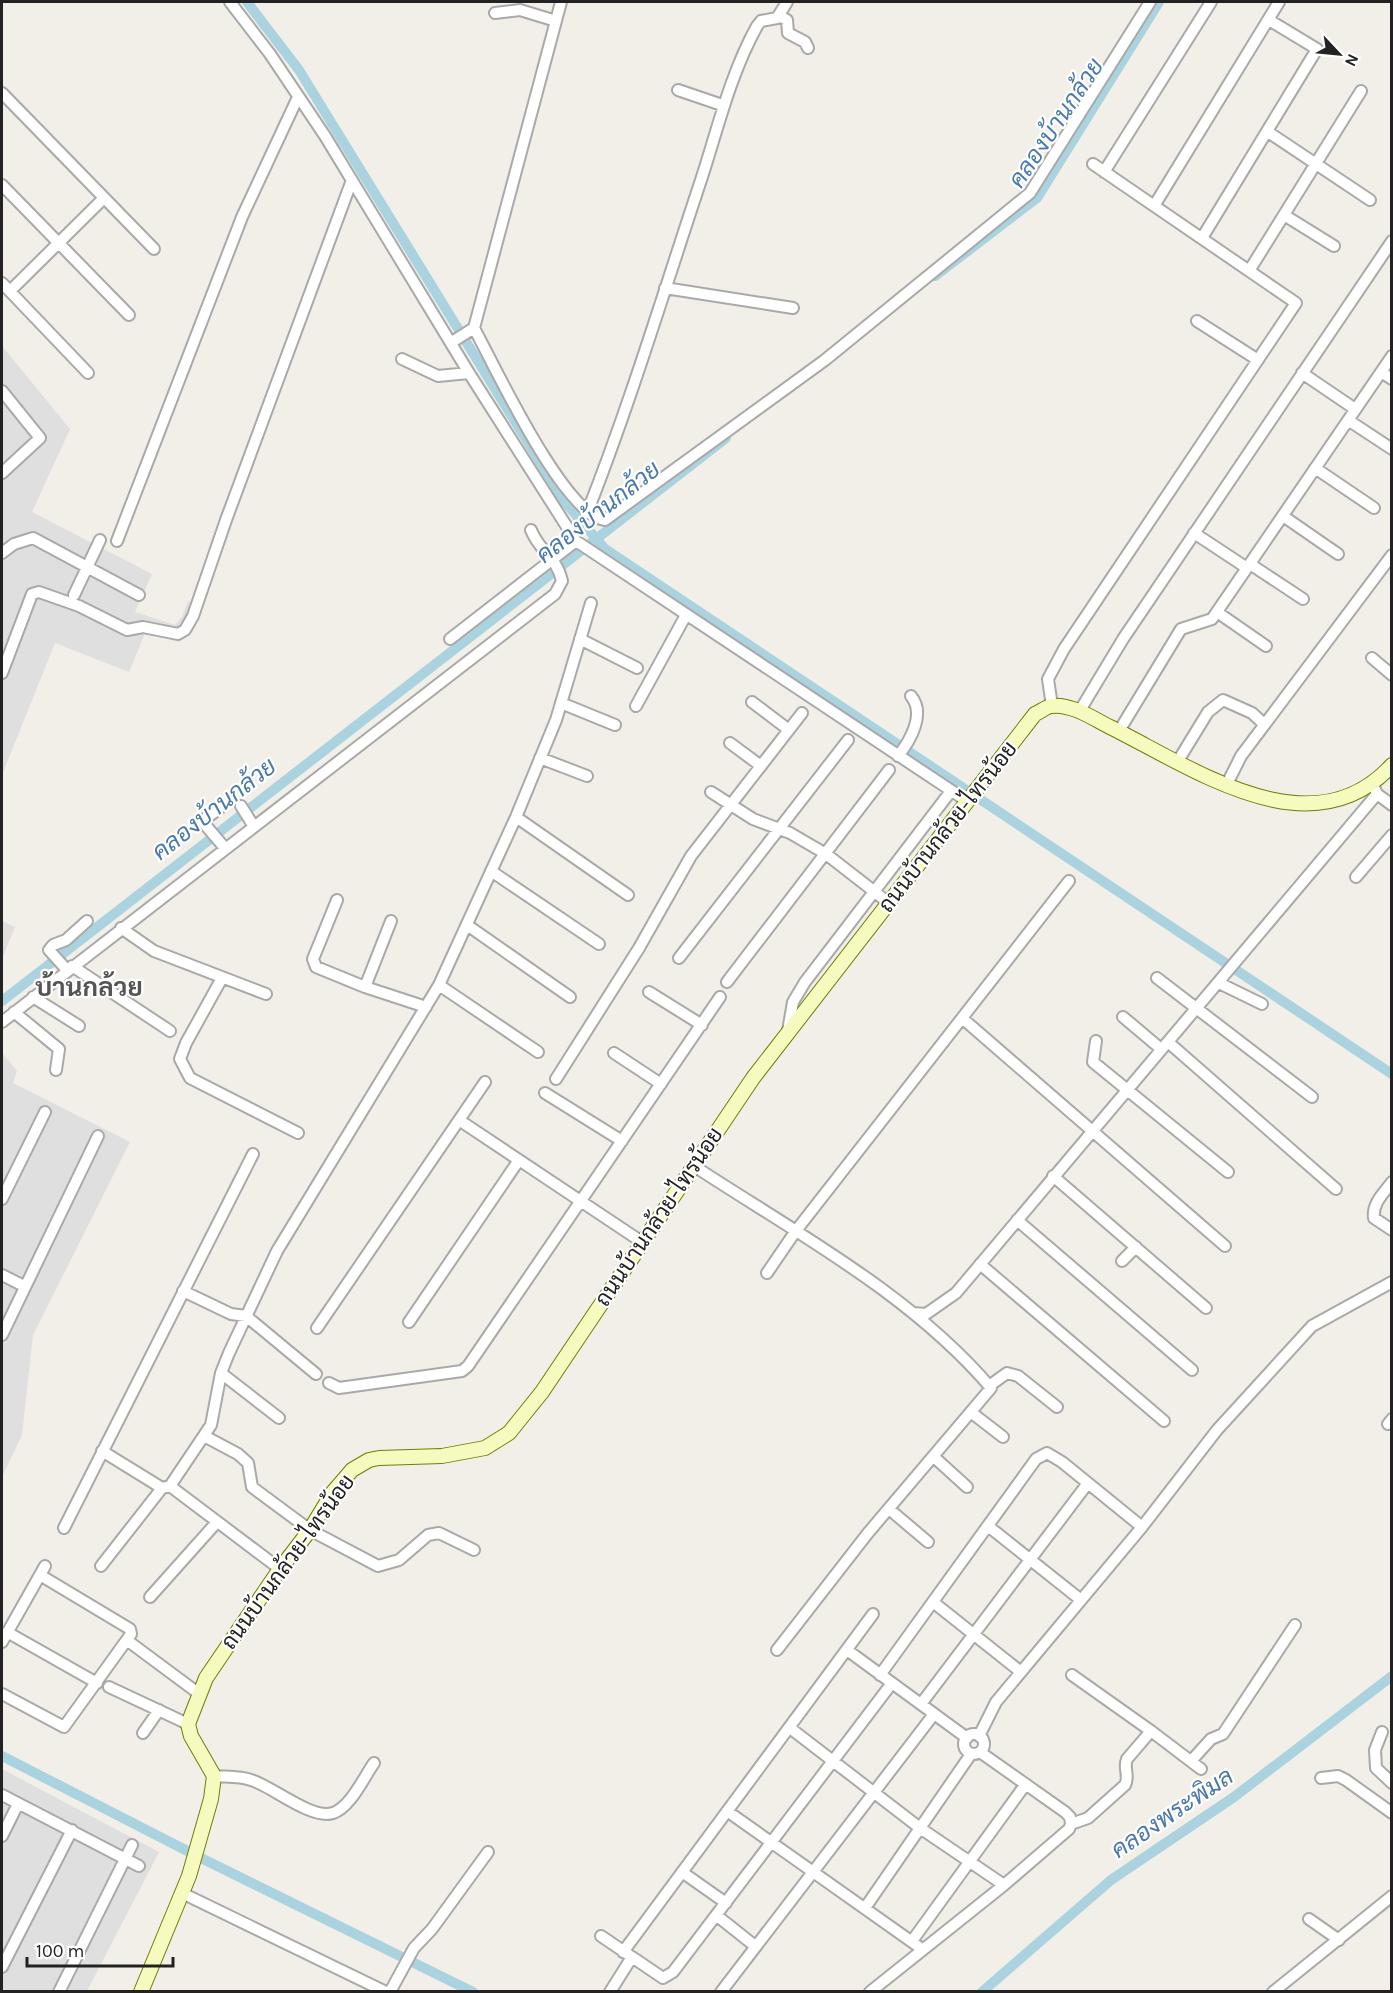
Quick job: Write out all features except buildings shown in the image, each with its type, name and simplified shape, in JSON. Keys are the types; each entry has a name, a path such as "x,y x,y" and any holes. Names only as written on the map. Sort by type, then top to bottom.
{"street":[{"path":"230,2 298,97 454,341 469,373 578,542 900,754 951,791 971,796"},
{"path":"454,341 471,330 561,2"},
{"path":"586,513 610,455 705,169 722,105 756,26 761,21 779,16 788,2"},
{"path":"471,330 554,475 586,513 595,519 605,520 614,516 825,360 1030,193 1149,2"},
{"path":"1104,172 1211,2"},
{"path":"1154,206 1280,2"},
{"path":"495,13 520,10 555,21"},
{"path":"779,16 787,20 788,33 805,42 808,48"},
{"path":"1202,238 1317,49 1269,20"},
{"path":"678,90 722,105"},
{"path":"1249,270 1361,91"},
{"path":"2,93 154,249"},
{"path":"117,541 242,217 298,97"},
{"path":"1268,132 1370,200"},
{"path":"1093,164 1296,303 1064,649 1048,679 1052,706 1079,712 1227,784 1268,800 1308,804 1343,798 1375,788"},
{"path":"2,674 32,594 39,592 78,606 127,630 143,627 178,634 185,630 193,616 351,180"},
{"path":"2,185 129,315"},
{"path":"88,373 6,287 58,243 104,198"},
{"path":"1284,215 1334,246"},
{"path":"1079,712 1123,639 1392,241"},
{"path":"665,288 793,308"},
{"path":"1197,321 1258,360"},
{"path":"1119,732 1181,629 1212,619 1392,356"},
{"path":"402,358 438,376 469,373"},
{"path":"1381,372 1392,378"},
{"path":"1302,373 1355,410"},
{"path":"2,391 5,404 40,438 2,473"},
{"path":"1348,420 1392,449"},
{"path":"1316,468 1374,508"},
{"path":"1283,516 1338,554"},
{"path":"2,1022 66,967 121,928 222,846 555,594 562,581 555,561 536,543 531,530"},
{"path":"1194,533 1303,599"},
{"path":"2,553 14,544 33,538 139,595"},
{"path":"74,595 100,540"},
{"path":"450,639 578,542"},
{"path":"1227,784 1241,756 1264,724 1392,555"},
{"path":"101,1566 206,1437 214,1414 221,1373 277,1251 439,985 516,817 540,758 561,703 591,603"},
{"path":"1217,612 1266,646"},
{"path":"636,706 686,615"},
{"path":"580,639 637,668"},
{"path":"1372,658 1392,675"},
{"path":"900,754 910,739 918,714 912,696"},
{"path":"1178,761 1208,712 1223,700 1245,709 1264,724"},
{"path":"752,702 789,730"},
{"path":"561,703 615,725"},
{"name":"ถนนบ้านกล้วย-ไทรน้อย","path":"188,1724 198,1693 342,1480 369,1460 469,1453 485,1448 509,1433 542,1392 642,1242 788,1031 1035,714 1052,706"},
{"path":"556,1079 639,948 692,856 802,713"},
{"path":"679,958 848,740"},
{"path":"730,743 761,766"},
{"path":"540,758 587,776"},
{"path":"913,1313 926,1314 956,1293 1126,1089 1229,970 1392,765"},
{"path":"727,982 889,770"},
{"path":"1375,788 1392,805"},
{"path":"788,1031 793,1002 873,891 951,791"},
{"path":"711,792 753,819 780,829 826,854 889,903"},
{"path":"242,808 253,823"},
{"path":"219,809 204,818 203,825 222,846"},
{"path":"516,817 628,895"},
{"path":"1356,877 1392,836"},
{"path":"491,871 598,944"},
{"path":"767,1274 795,1232 1069,881"},
{"path":"337,900 314,963 316,967 365,987 426,1007"},
{"path":"87,921 66,940 53,945 49,950 50,955 170,1031"},
{"path":"365,987 391,921"},
{"path":"467,925 570,997"},
{"path":"121,928 154,951 266,994"},
{"path":"222,978 186,1043 180,1059 190,1078 298,1132"},
{"path":"1157,978 1312,1097"},
{"path":"1219,982 1262,1004"},
{"path":"439,985 537,1052"},
{"path":"649,992 702,1025"},
{"path":"33,997 79,1026"},
{"path":"329,1383 339,1388 465,1369 720,997"},
{"path":"14,1012 59,1049 56,1070"},
{"path":"1123,1017 1165,1046 1336,1188"},
{"path":"962,1018 1225,1246"},
{"path":"1096,1041 1093,1062 1228,1172"},
{"path":"614,1053 661,1084"},
{"path":"317,1328 485,1082"},
{"path":"545,1093 622,1141"},
{"path":"2,1199 45,1112"},
{"path":"459,1120 642,1242"},
{"path":"2,1335 98,1136"},
{"path":"64,1527 253,1155"},
{"path":"410,1322 519,1160"},
{"path":"694,1166 913,1313 968,1360 989,1386"},
{"path":"1053,1176 1206,1308"},
{"path":"1392,1182 1376,1204 1374,1218 1392,1230"},
{"path":"1017,1220 1192,1370"},
{"path":"1122,1261 1136,1247"},
{"path":"980,1264 1164,1420"},
{"path":"2,1275 24,1286"},
{"path":"979,1736 996,1702 1142,1527 1217,1430 1312,1326 1392,1282"},
{"path":"183,1291 231,1314 246,1316 316,1374"},
{"path":"221,1373 279,1418"},
{"path":"777,1650 888,1509 986,1396 989,1386 1007,1373 1018,1376 1057,1407"},
{"path":"972,1413 1003,1437"},
{"path":"206,1437 237,1454 248,1463 250,1485 310,1530 378,1566 399,1560 428,1535 439,1533 474,1550"},
{"path":"102,1451 166,1487 280,1569"},
{"path":"880,1675 1036,1459 1047,1452 1142,1527"},
{"path":"934,1457 967,1487"},
{"path":"921,1704 1088,1483"},
{"path":"888,1509 928,1542"},
{"path":"150,1597 217,1522"},
{"path":"988,1526 1081,1600"},
{"path":"2,1694 62,1728 67,1725 98,1683 132,1632 42,1570 7,1632"},
{"path":"933,1602 1021,1672"},
{"path":"610,1992 628,1954 682,1872 873,1614"},
{"path":"2,1616 7,1632 98,1683"},
{"path":"1191,1761 1211,1739 1223,1734 1295,1625"},
{"path":"128,1641 198,1693"},
{"path":"847,1650 967,1738 979,1736"},
{"path":"1072,1675 1201,1769"},
{"path":"601,1936 659,1976 667,1977 772,1843 892,1683"},
{"path":"109,1687 188,1724 191,1736 214,1776 200,1840 189,1876 141,1992"},
{"path":"143,1733 159,1710"},
{"path":"721,1992 934,1714"},
{"path":"790,1728 873,1794 968,1862 1005,1885"},
{"path":"870,1992 1005,1885 1062,1836 1071,1824 1088,1818 1125,1785 1128,1779 1125,1764 1127,1759 1151,1731"},
{"path":"1382,1732 1375,1750 1376,1768 1392,1783"},
{"path":"865,1908 920,1828 984,1744 979,1736"},
{"path":"967,1738 965,1747 1070,1816 1071,1824"},
{"path":"214,1776 253,1781 299,1805 319,1813 333,1813 346,1804 374,1763"},
{"path":"1321,1778 1338,1776 1392,1813"},
{"path":"912,1941 1025,1785"},
{"path":"2,1795 139,1866"},
{"path":"2,1836 18,1804"},
{"path":"728,1811 922,1949"},
{"path":"2,1967 72,1830"},
{"path":"59,1992 132,1845"},
{"path":"182,1893 388,1992 414,1948 432,1929 488,1852"},
{"path":"682,1872 726,1903"},
{"path":"1273,1992 1392,1896"},
{"path":"716,1916 755,1946"},
{"path":"1309,1919 1339,1940"}],"shaded area":[{"path":"2,346 70,429 32,512 152,574 135,612 175,625 182,617 188,601 199,605 191,632 179,642 145,633 129,672 55,643 2,775"},
{"path":"2,921 15,927 2,959"},
{"path":"2,1053 17,1071 13,1083 130,1142 33,1335 22,1435 2,1477"},
{"path":"2,1769 159,1852 87,1991 2,1991"}],"waterway":[{"path":"247,2 299,70 564,501 605,549 1392,1074"},
{"name":"คลองบ้านกล้วย","path":"935,276 1037,198 1159,2"},
{"name":"คลองบ้านกล้วย","path":"2,1001 726,438"},
{"name":"คลองพระพิมล","path":"982,1992 1111,1880 1234,1797 1392,1676"},
{"path":"2,1756 203,1859 473,1992"}],"district":[{"name":"บ้านกล้วย","path":"89,987"}]}
